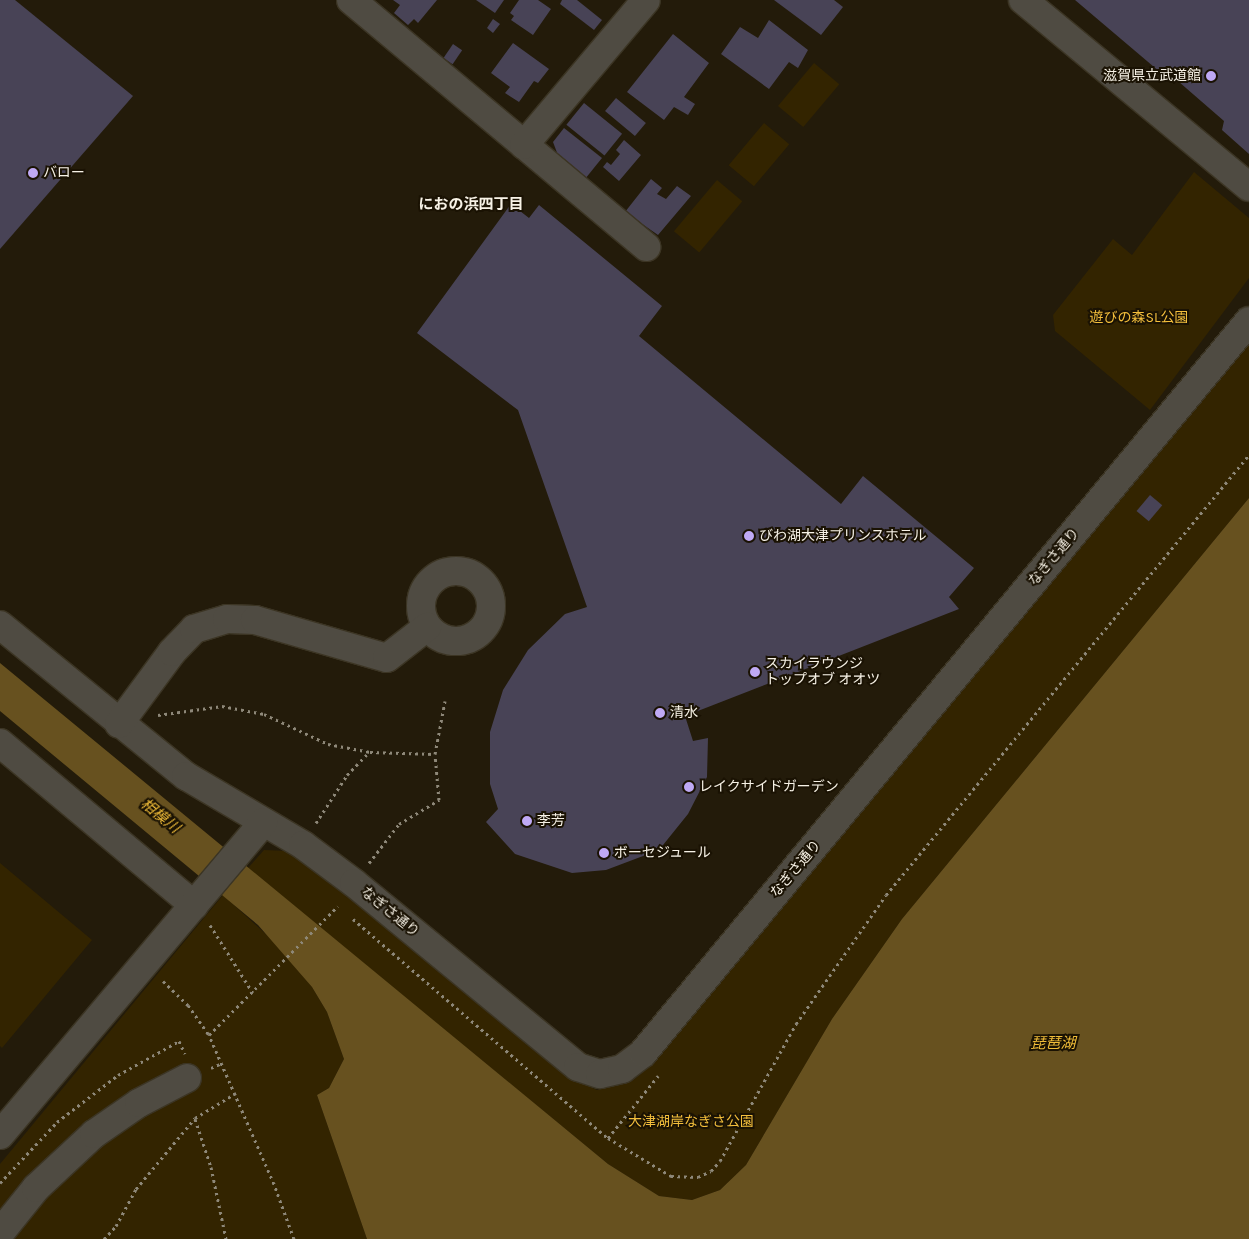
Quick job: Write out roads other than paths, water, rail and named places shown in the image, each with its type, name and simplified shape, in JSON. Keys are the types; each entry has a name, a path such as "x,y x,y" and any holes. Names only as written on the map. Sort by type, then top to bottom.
{"street":[{"path":"352,0 646,246"},
{"path":"524,145 646,0"},
{"path":"1023,0 1249,187"},
{"name":"なぎさ通り","path":"0,624 119,724 186,776 303,845 354,883 578,1067 600,1074 622,1069 643,1053 1249,321"},
{"path":"119,724 172,652 194,629 227,620 255,620 387,658 427,627"},
{"path":"0,743 201,898"},
{"path":"0,1135 264,822"},
{"path":"0,1232 36,1188 94,1134 139,1103 187,1078"}],"water":[{"name":"琵琶湖","path":"1249,498 1249,1239 367,1239 317,1095 329,1088 344,1059 327,1012 312,987 258,925 0,711 0,663 608,1164 659,1196 692,1200 720,1190 746,1165 832,1019 902,919"}],"place":[{"name":"滋賀県立武道館","path":"1211,76"},
{"name":"バロー","path":"33,173"},
{"name":"びわ湖大津プリンスホテル","path":"749,536"},
{"name":"スカイラウンジ トップオブ オオツ","path":"755,672"},
{"name":"清水","path":"660,713"},
{"name":"レイクサイドガーデン","path":"689,787"},
{"name":"李芳","path":"527,821"},
{"name":"ボーセジュール","path":"604,853"}],"district":[{"name":"におの浜四丁目","path":"471,205"}],"park label":[{"name":"遊びの森SL公園","path":"1139,318"},
{"name":"大津湖岸なぎさ公園","path":"691,1122"}],"water label":[{"name":"相模川","path":"160,816"}]}
